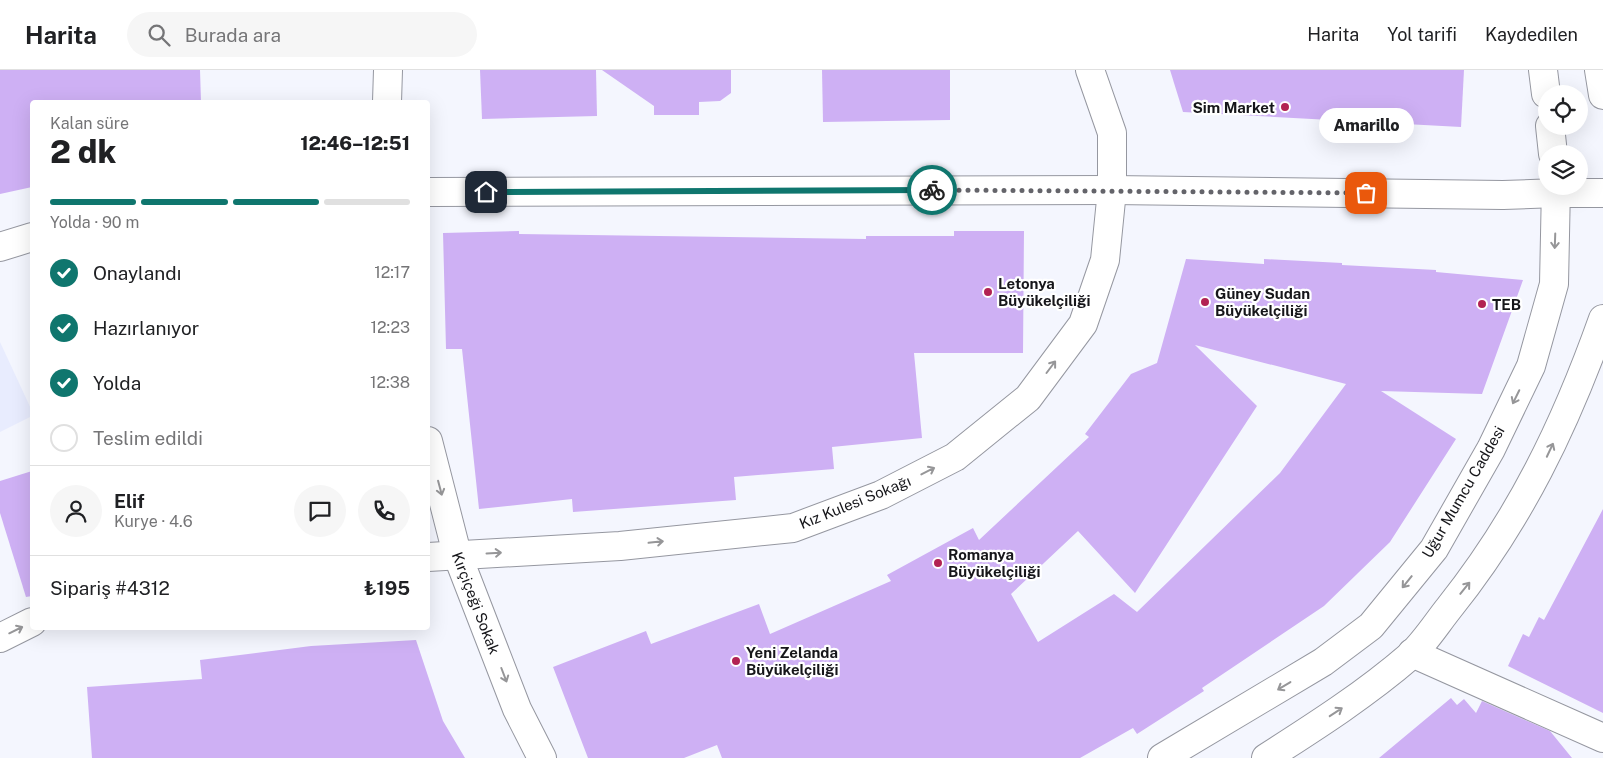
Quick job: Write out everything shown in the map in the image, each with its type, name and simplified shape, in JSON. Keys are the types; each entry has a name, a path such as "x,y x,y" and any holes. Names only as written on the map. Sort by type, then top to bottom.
{"street":[{"path":"387,100 388,70"},
{"name":"Kız Kulesi Sokağı","path":"430,557 620,546 793,528 881,495 955,457 1028,398 1083,324 1105,260 1112,190 1112,133 1090,70"},
{"path":"1543,70 1545,85"},
{"path":"1599,70 1603,95"},
{"path":"430,192 1112,190 1503,194 1538,191"},
{"path":"1588,192 1603,193"},
{"name":"Uğur Mumcu Caddesi","path":"1162,758 1323,662 1371,626 1434,549 1491,449 1532,366 1554,284 1556,195"},
{"path":"0,248 30,238"},
{"path":"1266,758 1355,700 1412,653 1479,570 1540,471 1579,388 1603,319"},
{"name":"Kırçiçeği Sokak","path":"430,449 457,554 517,708 542,758"},
{"path":"0,638 30,623"},
{"path":"1412,653 1603,738"}],"shaded area":[{"path":"0,342 30,407 30,417 0,432"}],"building":[{"path":"0,70 200,70 201,100 30,100 30,187 0,194"},
{"path":"480,70 596,70 597,116 482,119"},
{"path":"602,70 731,70 731,93 720,101 699,102 699,115 654,115 654,106"},
{"path":"822,70 950,70 950,120 823,122"},
{"path":"1170,70 1464,70 1461,127 1183,112"},
{"path":"519,231 519,234 866,239 866,236 954,236 954,231 1024,231 1023,353 914,353 922,438 832,447 834,469 734,477 736,500 573,512 572,499 479,509 462,349 446,349 443,233"},
{"path":"1186,259 1264,264 1264,259 1342,263 1342,265 1436,270 1436,272 1523,280 1482,394 1381,391 1456,439 1390,542 1324,606 1202,688 1204,691 1137,734 1133,728 1080,758 722,758 717,745 684,758 588,758 553,667 646,631 651,644 759,604 770,634 891,581 887,575 973,528 979,540 1089,437 1085,434 1131,374 1157,363","holes":["1195,345 1346,384 1280,473 1137,612 1114,594 1038,642 1011,594 1078,531 1135,593 1257,406"]},
{"path":"30,472 30,596 26,597 0,513 0,481"},
{"path":"1603,509 1603,713 1508,666 1523,634 1529,637 1539,617 1544,620"},
{"path":"416,640 443,721 465,758 92,758 87,687 202,679 200,660 311,646"},
{"path":"1451,698 1457,705 1464,699 1476,713 1482,701 1550,731 1572,758 1379,758"}],"way so far":[{"path":"932,190 1366,193"}],"place":[{"name":"Sim Market","path":"1285,107"},
{"name":"Amarillo","path":"1366,193"},
{"name":"Letonya Büyükelçiliği","path":"988,292"},
{"name":"Güney Sudan Büyükelçiliği","path":"1205,302"},
{"name":"TEB","path":"1482,304"},
{"name":"Romanya Büyükelçiliği","path":"938,563"},
{"name":"Yeni Zelanda Büyükelçiliği","path":"736,661"}],"route":[{"path":"486,192 932,190"}]}
